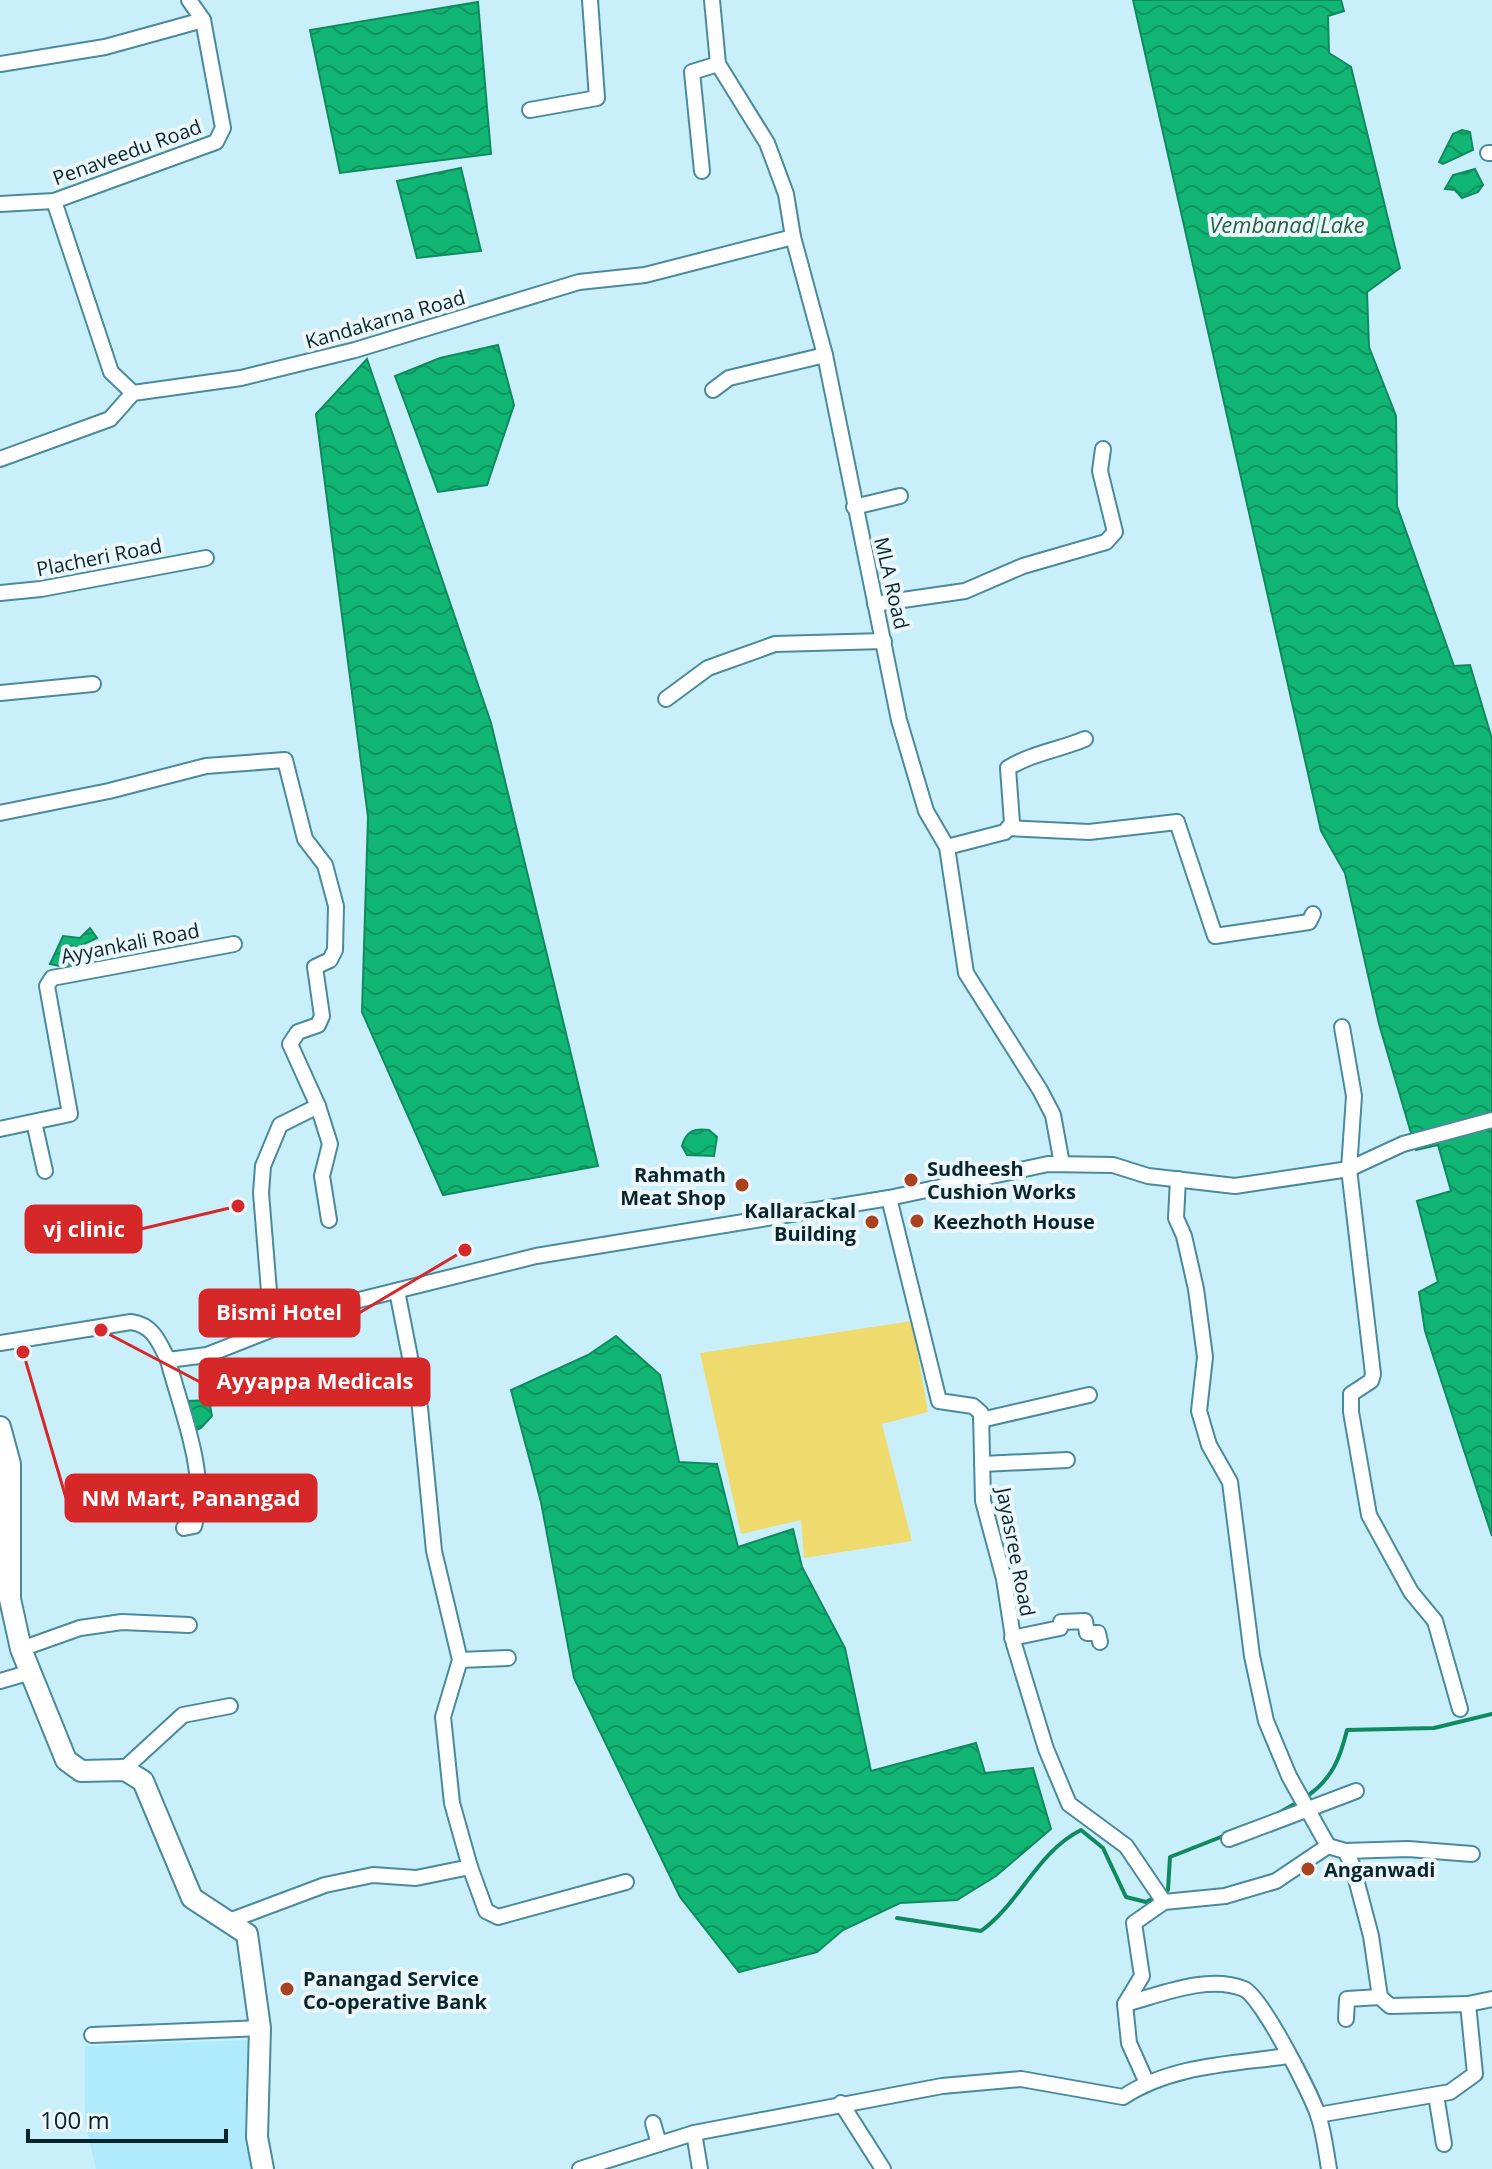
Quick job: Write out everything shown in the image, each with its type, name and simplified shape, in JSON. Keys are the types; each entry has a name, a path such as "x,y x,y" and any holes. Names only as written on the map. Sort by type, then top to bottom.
{"main road":[{"path":"0,1427 5,1464 10,1599 21,1649 66,1760 81,1771 123,1770 143,1781 192,1898 247,1934 260,2028 257,2137 263,2169"}],"street":[{"name":"Penaveedu Road","path":"0,204 54,201 216,142 223,128 203,20 189,0"},
{"path":"530,110 597,98 590,0"},
{"name":"MLA Road","path":"712,0 718,64 767,143 786,194 793,237 825,355 899,720 926,811 947,847 966,973 1053,1115 1062,1164"},
{"path":"0,64 105,47 203,20"},
{"path":"702,171 692,72 718,64"},
{"path":"0,459 110,419 133,393 111,372 54,201"},
{"name":"Kandakarna Road","path":"133,393 241,378 355,350 579,282 645,275 793,237"},
{"path":"713,390 729,378 825,355"},
{"path":"875,604 965,591 1023,566 1106,542 1115,532 1100,471 1103,449"},
{"path":"854,507 900,496"},
{"name":"Placheri Road","path":"0,593 41,589 159,558 206,558"},
{"path":"666,699 708,668 775,644 884,641"},
{"path":"0,693 93,684"},
{"path":"1008,828 1012,823 1008,768 1028,756 1057,751 1085,739"},
{"path":"0,813 109,791 206,766 285,760 305,839 337,874 335,950 330,960 315,967 322,1016 318,1025 298,1032 290,1044 318,1106 330,1144 322,1176 329,1220"},
{"path":"947,847 1008,828 1089,832 1177,822 1215,936 1309,922 1313,914"},
{"name":"Ayyankali Road","path":"0,1129 70,1114 47,986 52,978 234,944"},
{"path":"1342,1027 1354,1096 1349,1169 1373,1374 1371,1381 1351,1394 1351,1412 1369,1515 1411,1592 1435,1621 1460,1709"},
{"path":"272,1328 261,1193 263,1166 280,1125 318,1106"},
{"path":"168,1360 207,1355 327,1308 536,1256 889,1198 951,1182 1062,1164 1113,1165 1148,1176 1235,1186 1349,1169 1403,1144 1492,1120"},
{"path":"34,1122 45,1171"},
{"path":"1178,1179 1176,1218 1184,1236 1196,1289 1205,1357 1199,1411 1209,1445 1230,1482 1234,1533 1244,1571 1252,1656 1266,1721 1289,1776 1328,1846 1345,1851 1408,1849 1472,1854"},
{"path":"889,1198 939,1401 973,1406 981,1413 981,1420 1089,1395"},
{"path":"397,1291 420,1408 434,1551 460,1660 443,1717 452,1803 486,1911 498,1917 626,1882"},
{"path":"0,1343 131,1322 144,1324 157,1337 168,1360 197,1479 198,1512 194,1526 184,1528"},
{"name":"Jayasree Road","path":"981,1420 983,1501 1004,1579 1012,1638 1046,1749 1069,1804 1126,1846 1164,1902"},
{"path":"982,1464 1067,1460"},
{"path":"1012,1638 1060,1628 1061,1622 1085,1621 1087,1633 1098,1633 1100,1642"},
{"path":"21,1649 94,1626 122,1622 189,1625"},
{"path":"460,1660 508,1658"},
{"path":"0,1681 31,1672"},
{"path":"123,1770 183,1715 230,1706"},
{"path":"1229,1839 1306,1802 1356,1791"},
{"path":"1146,2081 1129,2043 1125,2004 1142,1976 1134,1923 1164,1902 1225,1896 1276,1881 1328,1846"},
{"path":"1345,1851 1352,1864 1371,1936 1380,1997 1390,2006 1468,2004 1492,1999"},
{"path":"229,1921 325,1885 373,1875 416,1878 470,1867"},
{"path":"1125,2004 1204,1984 1243,1988 1265,2010 1318,2115 1329,2169"},
{"path":"1346,2019 1347,1999 1380,1997"},
{"path":"1318,2115 1450,2092 1475,2074 1468,2004"},
{"path":"92,2035 260,2028"},
{"path":"580,2169 694,2133 942,2086 1021,2079 1123,2097 1146,2081 1193,2069 1288,2056"},
{"path":"1436,2095 1444,2144"},
{"path":"841,2103 883,2169"},
{"path":"653,2123 659,2144"},
{"path":"694,2133 700,2169"}],"shaded area":[{"path":"912,1321 928,1412 882,1424 912,1541 804,1558 801,1520 741,1534 700,1353"},
{"path":"248,2040 249,2113 256,2169 96,2169 85,2123 85,2046"}],"water":[{"name":"Vembanad Lake","path":"1133,0 1341,0 1344,11 1328,16 1329,53 1351,67 1400,268 1367,292 1369,347 1396,416 1397,506 1454,666 1470,665 1492,739 1492,1536 1425,1331 1419,1292 1438,1282 1417,1201 1451,1191 1438,1145 1416,1150 1379,1024 1345,873 1321,831"},
{"path":"478,2 491,154 340,173 310,30"},
{"path":"1462,130 1470,132 1473,150 1443,164 1439,162 1453,134"},
{"path":"461,168 481,251 417,258 397,181"},
{"path":"1475,169 1483,185 1478,192 1462,198 1455,190 1445,189 1453,175"},
{"path":"498,345 514,405 487,485 438,492 395,376 440,358"},
{"path":"367,359 491,723 598,1166 443,1195 362,1012 368,817 316,414"},
{"path":"90,928 97,938 82,945 85,956 69,968 50,964 63,936 80,938"},
{"path":"695,1130 709,1130 717,1137 714,1156 687,1155 682,1146 688,1134"},
{"path":"616,1336 660,1375 679,1462 717,1464 738,1547 793,1529 802,1567 845,1648 871,1771 976,1743 985,1773 1033,1768 1051,1829 996,1876 957,1900 900,1903 843,1930 817,1952 739,1972 680,1897 574,1678 541,1502 511,1390 588,1355"},
{"path":"209,1400 212,1416 201,1428 190,1433 189,1401"}],"waterway":[{"path":"1306,1797 1334,1768 1347,1730 1434,1728 1492,1714"},
{"path":"1275,1815 1298,1802"},
{"path":"897,1918 981,1931 995,1920 1052,1851 1081,1830 1103,1848 1126,1897 1146,1902 1156,1897"},
{"path":"1163,1893 1168,1890 1170,1857 1226,1835"}],"place":[{"name":"Sudheesh Cushion Works","path":"911,1180"},
{"name":"Rahmath Meat Shop","path":"742,1185"},
{"name":"vj clinic","path":"238,1206"},
{"name":"Keezhoth House","path":"917,1221"},
{"name":"Kallarackal Building","path":"872,1222"},
{"name":"Bismi Hotel","path":"465,1250"},
{"name":"Ayyappa Medicals","path":"101,1330"},
{"name":"NM Mart, Panangad","path":"23,1352"},
{"name":"Anganwadi","path":"1308,1869"},
{"name":"Panangad Service Co-operative Bank","path":"287,1989"}]}
